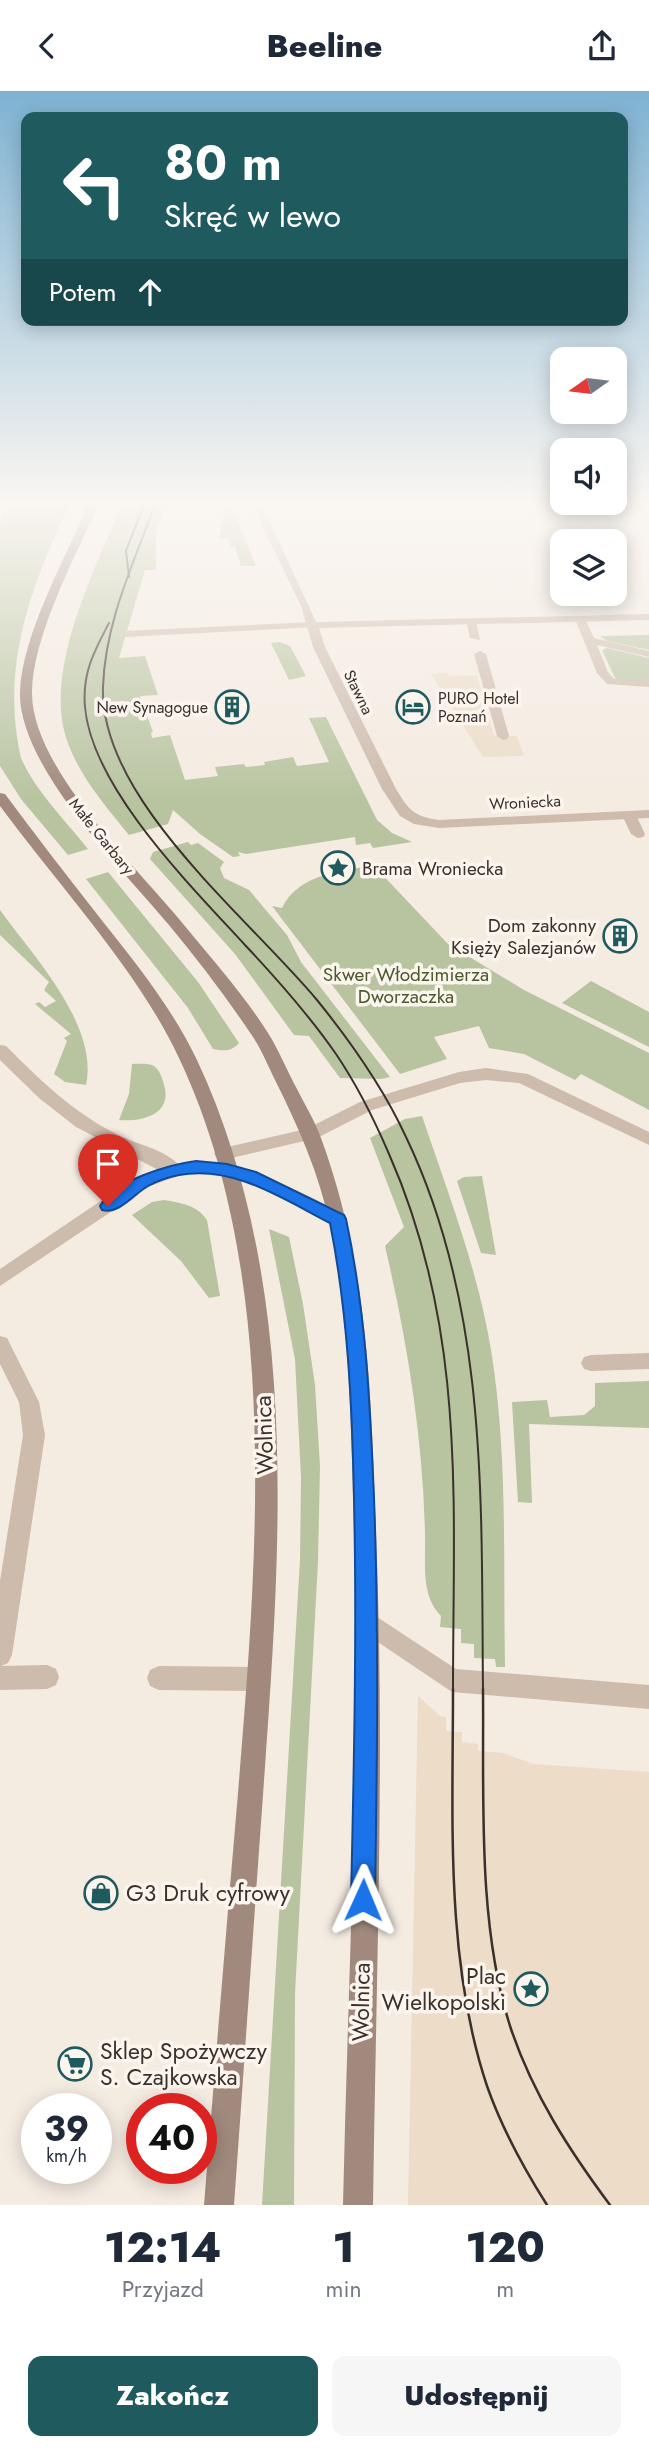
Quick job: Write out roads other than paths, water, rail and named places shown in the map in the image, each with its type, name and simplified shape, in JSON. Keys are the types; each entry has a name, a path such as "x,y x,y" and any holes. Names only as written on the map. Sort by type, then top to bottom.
{"street":[{"name":"Małe Garbary","path":"50,604 30,663 26,695 32,732 54,772 87,820 223,982 261,1035 311,1133"},
{"name":"Stawna","path":"305,604 325,659 389,789 405,813"},
{"path":"125,634 312,625 649,617"},
{"path":"580,619 603,673 611,682 649,683"},
{"path":"471,621 476,638"},
{"path":"589,640 649,654"},
{"path":"480,654 503,736"},
{"path":"0,797 157,1005 188,1059 209,1109 225,1162 338,1219"},
{"name":"Wroniecka","path":"405,813 419,821 439,824 649,814"},
{"path":"629,815 638,834"},
{"path":"0,1050 36,1086 78,1120 99,1133 154,1155 174,1170"},
{"path":"0,1279 142,1182 174,1170 225,1162 311,1133 376,1103 473,1075 498,1074 522,1079 649,1139"},
{"name":"Wolnica","path":"311,1133 338,1219 351,1285 360,1375 368,1622 358,2205"},
{"name":"Wolnica","path":"219,2205 259,1679 267,1534 264,1396 245,1248 225,1162"},
{"path":"0,1344 29,1402 34,1435 0,1655"},
{"path":"591,1363 649,1360"},
{"path":"368,1622 452,1680 649,1697"},
{"path":"0,1678 47,1677"},
{"path":"159,1678 259,1679"}],"tram line":[{"path":"119,604 109,640 103,687 108,729 125,772 151,814 183,855 317,1000 366,1065 397,1118 433,1203 453,1270 475,1409 480,1479 483,1691"},
{"path":"109,623 90,663 85,684 85,707 92,738 105,770 124,802 172,865 269,971 336,1054 377,1128 414,1220 432,1286 444,1352 450,1418 454,1553 453,1691"},
{"path":"453,1691 454,1889 464,1989 473,2038 493,2102 514,2147 547,2205"},
{"path":"483,1691 483,1817 487,1905 500,1989 511,2029 541,2099 566,2142 610,2205"}],"place":[{"name":"New Synagogue","path":"232,707"},
{"name":"PURO Hotel Poznań","path":"413,707"},
{"name":"Brama Wroniecka","path":"338,868"},
{"name":"Dom zakonny Księży Salezjanów","path":"620,936"},
{"name":"G3 Druk cyfrowy","path":"101,1893"},
{"name":"Plac Wielkopolski","path":"531,1989"},
{"name":"Sklep Spożywczy S. Czajkowska","path":"75,2064"}],"park label":[{"name":"Skwer Włodzimierza Dworzaczka","path":"406,985"}]}
